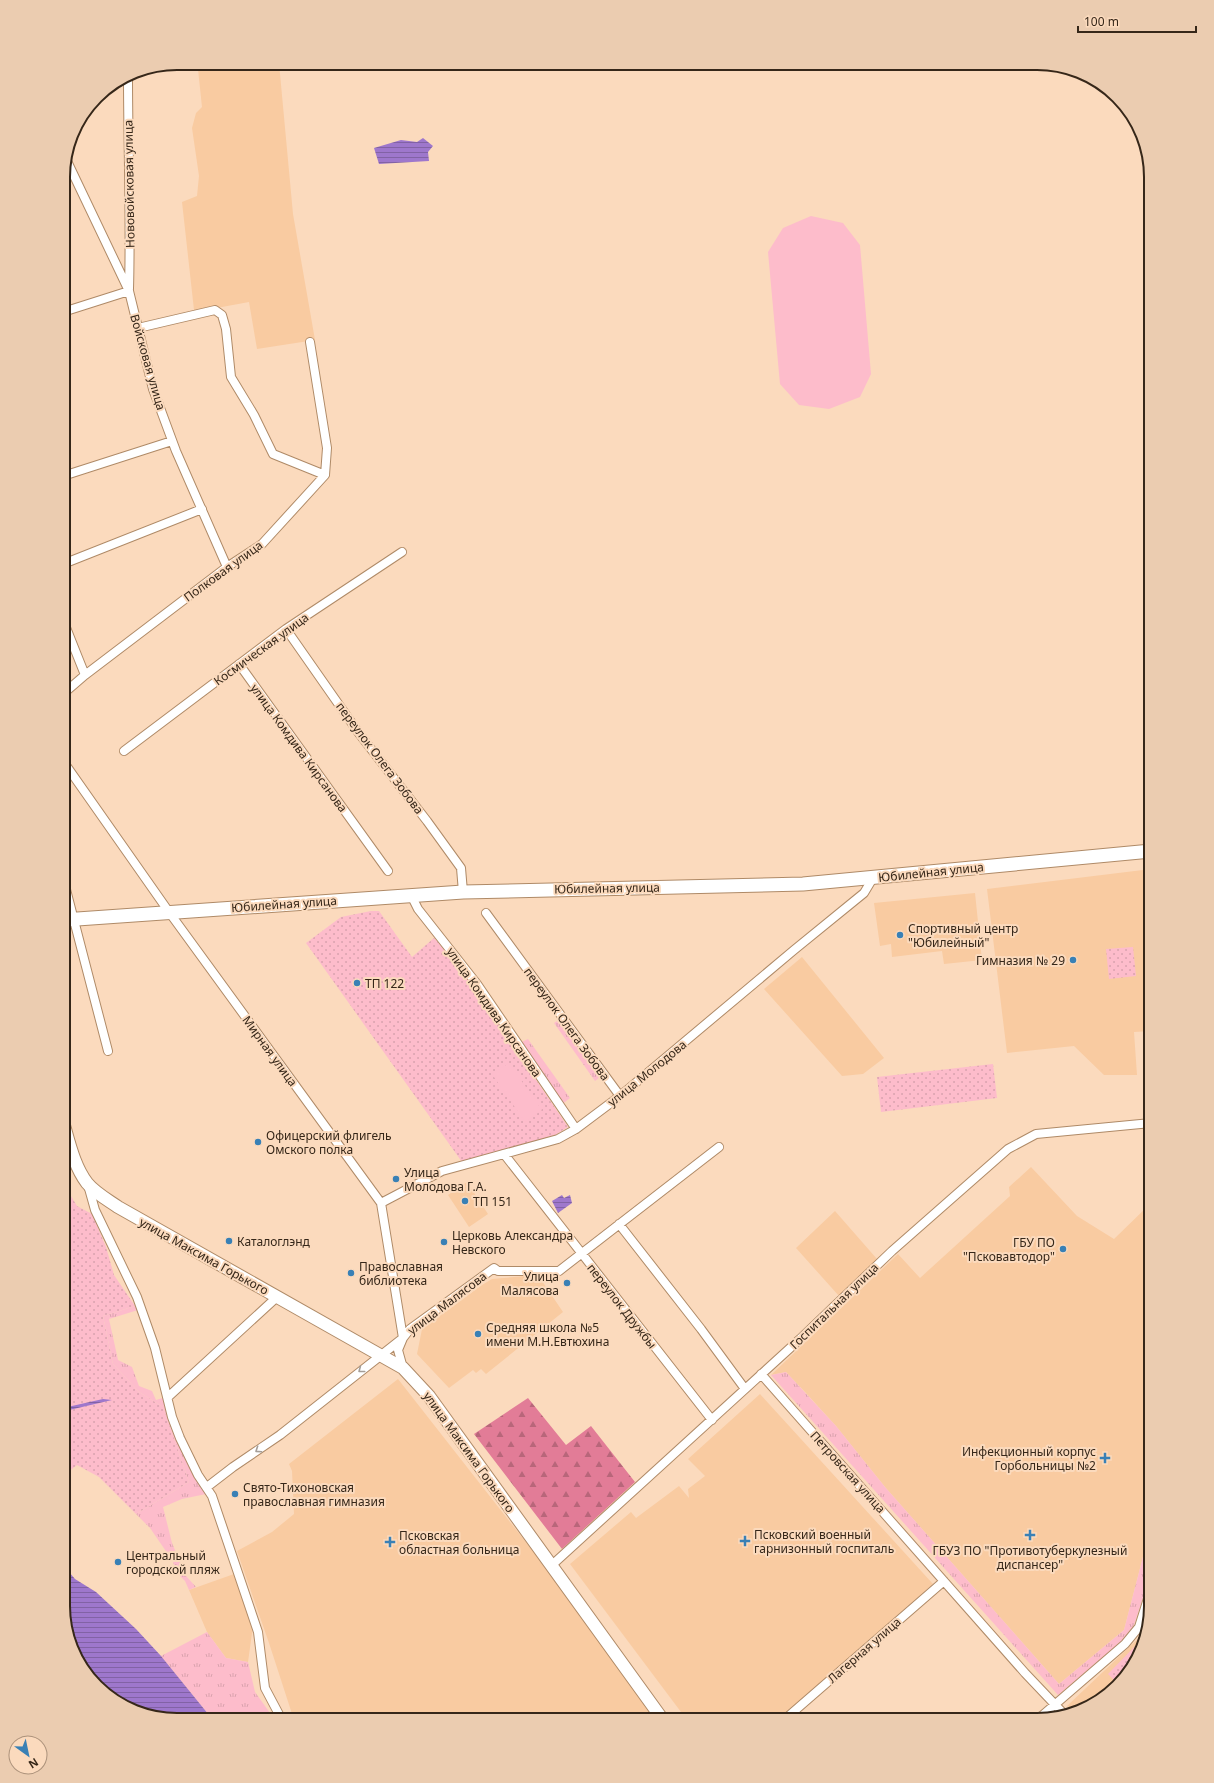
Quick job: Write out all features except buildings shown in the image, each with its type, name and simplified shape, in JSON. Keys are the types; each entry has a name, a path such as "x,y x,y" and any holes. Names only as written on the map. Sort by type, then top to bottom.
{"main road":[{"name":"Юбилейная улица","path":"70,919 463,892 803,884 1144,852"},
{"name":"улица Максима Горького","path":"70,1143 77,1164 87,1183 102,1197 403,1368 429,1396 658,1713"}],"street":[{"name":"Нововойсковая улица","path":"128,82 130,236 129,291"},
{"name":"Войсковая улица","path":"70,167 129,291 153,389 172,440 227,567"},
{"path":"70,310 129,291"},
{"path":"138,328 215,310 222,315 226,329 231,377 254,415 273,454 325,475 327,448 310,342"},
{"path":"70,474 172,440"},
{"name":"Полковая улица","path":"70,688 227,567 262,544 325,475"},
{"path":"70,561 202,509"},
{"name":"Космическая улица","path":"124,751 286,629 402,552"},
{"name":"переулок Олега Зобова","path":"286,629 358,732 427,821 461,868 463,892"},
{"path":"70,638 85,675"},
{"name":"улица Комдива Кирсанова","path":"239,664 388,871"},
{"name":"Мирная улица","path":"70,772 168,912 381,1203 403,1338 398,1350 403,1368"},
{"name":"улица Молодова","path":"381,1203 442,1171 558,1139 576,1128 620,1096 864,893 873,878"},
{"name":"улица Комдива Кирсанова","path":"411,895 418,909 476,984 576,1128"},
{"name":"переулок Олега Зобова","path":"486,913 620,1096"},
{"path":"70,926 108,1051"},
{"name":"Госпитальная улица","path":"552,1565 800,1339 892,1251 1008,1149 1036,1134 1144,1124"},
{"name":"улица Малясова","path":"207,1487 233,1467 280,1435 403,1338 410,1329 494,1268 498,1271 559,1271 580,1253 719,1147"},
{"name":"переулок Дружбы","path":"504,1154 712,1420"},
{"path":"87,1183 95,1210 136,1297 155,1348 172,1417 180,1438 198,1476 207,1487 228,1541 258,1632 265,1688 278,1713"},
{"path":"619,1224 701,1329 745,1389"},
{"path":"168,1397 277,1297"},
{"name":"Петровская улица","path":"761,1374 1060,1710"},
{"name":"Лагерная улица","path":"792,1713 944,1581"},
{"path":"1046,1712 1124,1644 1139,1627 1144,1612"}],"shaded area":[{"path":"198,70 280,70 293,214 315,340 257,349 249,302 194,310 182,202 197,196 199,176 192,128 196,113 202,107"},
{"path":"423,138 433,146 428,152 429,161 379,164 374,148 401,140 417,142"},
{"name":"Гимназия № 29","path":"1144,870 1144,1031 1134,1032 1137,1075 1104,1075 1074,1046 1007,1053 987,889"},
{"path":"975,893 982,960 944,964 942,951 892,957 891,944 880,946 874,903"},
{"path":"802,957 884,1058 863,1074 842,1076 764,989"},
{"path":"1031,1167 1077,1216 1114,1239 1144,1210 1144,1553 1124,1630 1059,1684 885,1487 836,1426 805,1392 786,1372 771,1375 898,1254 920,1278 1010,1196 1009,1187"},
{"path":"467,1182 488,1214 469,1227 448,1195"},
{"path":"562,1195 564,1198 570,1195 572,1203 558,1213 552,1201"},
{"path":"835,1211 877,1259 839,1296 796,1248"},
{"name":"Средняя школа №5 имени М.Н.Евтюхина","path":"538,1275 563,1312 486,1374 481,1369 476,1373 473,1370 449,1388 417,1354 422,1329 482,1285 492,1279"},
{"name":"Псковская областная больница","path":"398,1379 539,1559 651,1713 292,1713 237,1551 272,1532 294,1514 292,1471 289,1464"},
{"name":"Псковский военный гарнизонный госпиталь","path":"760,1394 933,1584 787,1713 682,1713 570,1564 631,1512 636,1518 679,1486 689,1498 688,1489 705,1476 688,1459"},
{"path":"103,1399 112,1400 70,1410 70,1406"},
{"path":"70,1573 75,1579 96,1592 136,1629 161,1656 207,1713 170,1713 156,1711 136,1705 124,1699 101,1682 84,1659 78,1647 74,1633 70,1606"},
{"path":"234,1574 253,1626 248,1662 226,1658 207,1632 189,1590"},
{"path":"1139,1638 1130,1659 1113,1682 1090,1699 1078,1705 1069,1708 1067,1706"}],"green space":[{"path":"811,216 843,223 860,245 871,374 860,397 829,409 799,405 780,384 768,252 783,228"},
{"path":"371,911 379,911 412,957 434,938 437,941 467,978 568,1127 555,1135 462,1162 306,943 341,917"},
{"path":"1133,947 1136,976 1109,979 1106,949"},
{"path":"563,1017 604,1074 595,1081 554,1023"},
{"path":"528,1039 570,1098 560,1106 517,1044"},
{"path":"509,1063 542,1110 525,1122 492,1074"},
{"path":"993,1064 997,1098 881,1112 877,1077"},
{"path":"70,1194 77,1206 92,1214 106,1247 114,1275 135,1306 103,1316 113,1364 139,1392 163,1407 189,1482 136,1514 99,1477 77,1465 70,1470"},
{"path":"135,1306 138,1310 109,1319 118,1360 132,1367 139,1386 152,1391 156,1400 166,1397 206,1494 182,1499 163,1507 172,1543 186,1576 196,1587 189,1590 185,1581 178,1574 172,1560 150,1528 136,1514 189,1482 163,1407 139,1392 113,1364 103,1316"},
{"path":"786,1372 836,1426 885,1487 1059,1684 1124,1630 1144,1553 1144,1594 1134,1625 1123,1640 1058,1695 771,1375"},
{"path":"528,1398 566,1445 591,1426 635,1482 562,1549 474,1434"},
{"path":"207,1632 226,1658 248,1662 255,1692 270,1713 207,1713 161,1656"},
{"path":"1137,1644 1130,1659 1114,1680 1108,1674"}],"place":[{"name":"Спортивный центр \"Юбилейный\"","path":"900,935"},
{"name":"Гимназия № 29","path":"1073,960"},
{"name":"ТП 122","path":"357,983"},
{"name":"Офицерский флигель Омского полка","path":"258,1142"},
{"name":"Улица Молодова Г.А.","path":"396,1179"},
{"name":"ТП 151","path":"465,1201"},
{"name":"Каталоглэнд","path":"229,1241"},
{"name":"Церковь Александра Невского","path":"444,1242"},
{"name":"ГБУ ПО \"Псковавтодор\"","path":"1063,1249"},
{"name":"Православная библиотека","path":"351,1273"},
{"name":"Улица Малясова","path":"567,1283"},
{"name":"Средняя школа №5 имени М.Н.Евтюхина","path":"478,1334"},
{"name":"Инфекционный корпус Горбольницы №2","path":"1105,1458"},
{"name":"Свято-Тихоновская православная гимназия","path":"235,1494"},
{"name":"ГБУЗ ПО \"Противотуберкулезный диспансер\"","path":"1030,1535"},
{"name":"Псковский военный гарнизонный госпиталь","path":"745,1541"},
{"name":"Псковская областная больница","path":"390,1542"},
{"name":"Центральный городской пляж","path":"118,1562"}]}
